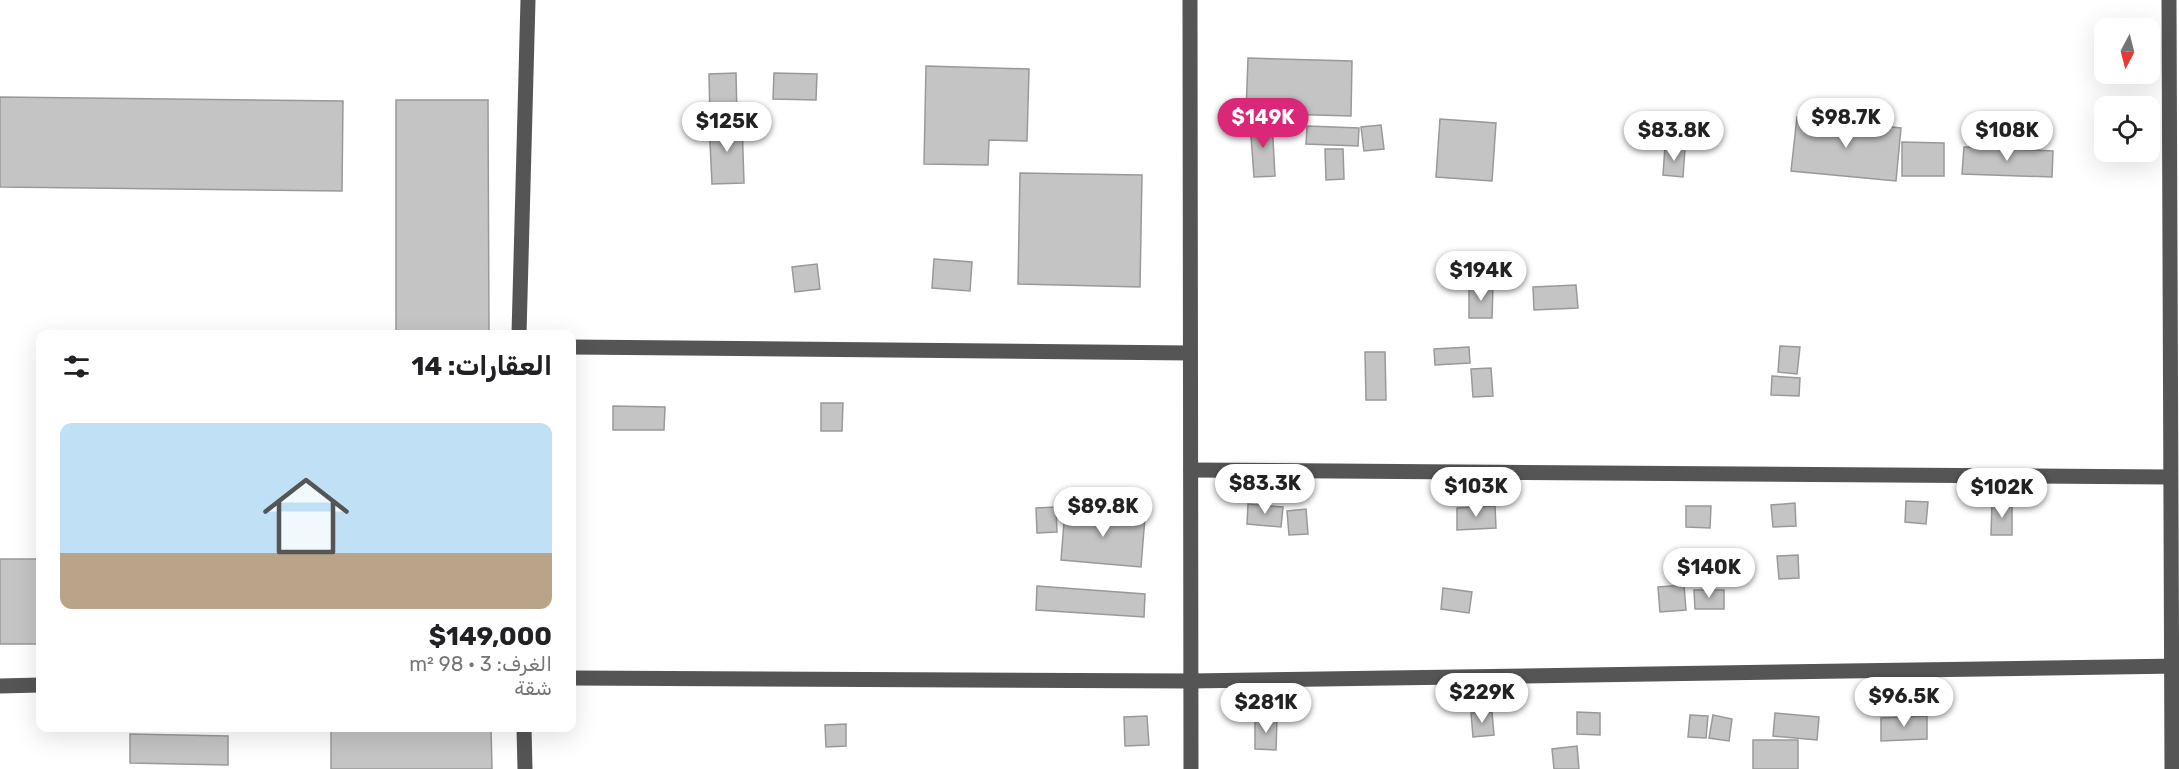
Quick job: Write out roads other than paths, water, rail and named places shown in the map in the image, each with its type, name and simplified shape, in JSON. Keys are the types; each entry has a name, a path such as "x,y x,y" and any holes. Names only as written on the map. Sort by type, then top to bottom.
{"street":[{"path":"519,330 528,0"},
{"path":"1190,0 1191,769"},
{"path":"2169,0 2170,477 2175,666 2172,769"},
{"path":"576,347 1190,353"},
{"path":"1191,470 2170,477"},
{"path":"576,678 1191,681 2175,666"},
{"path":"0,686 36,685"},
{"path":"524,732 525,769"}]}
